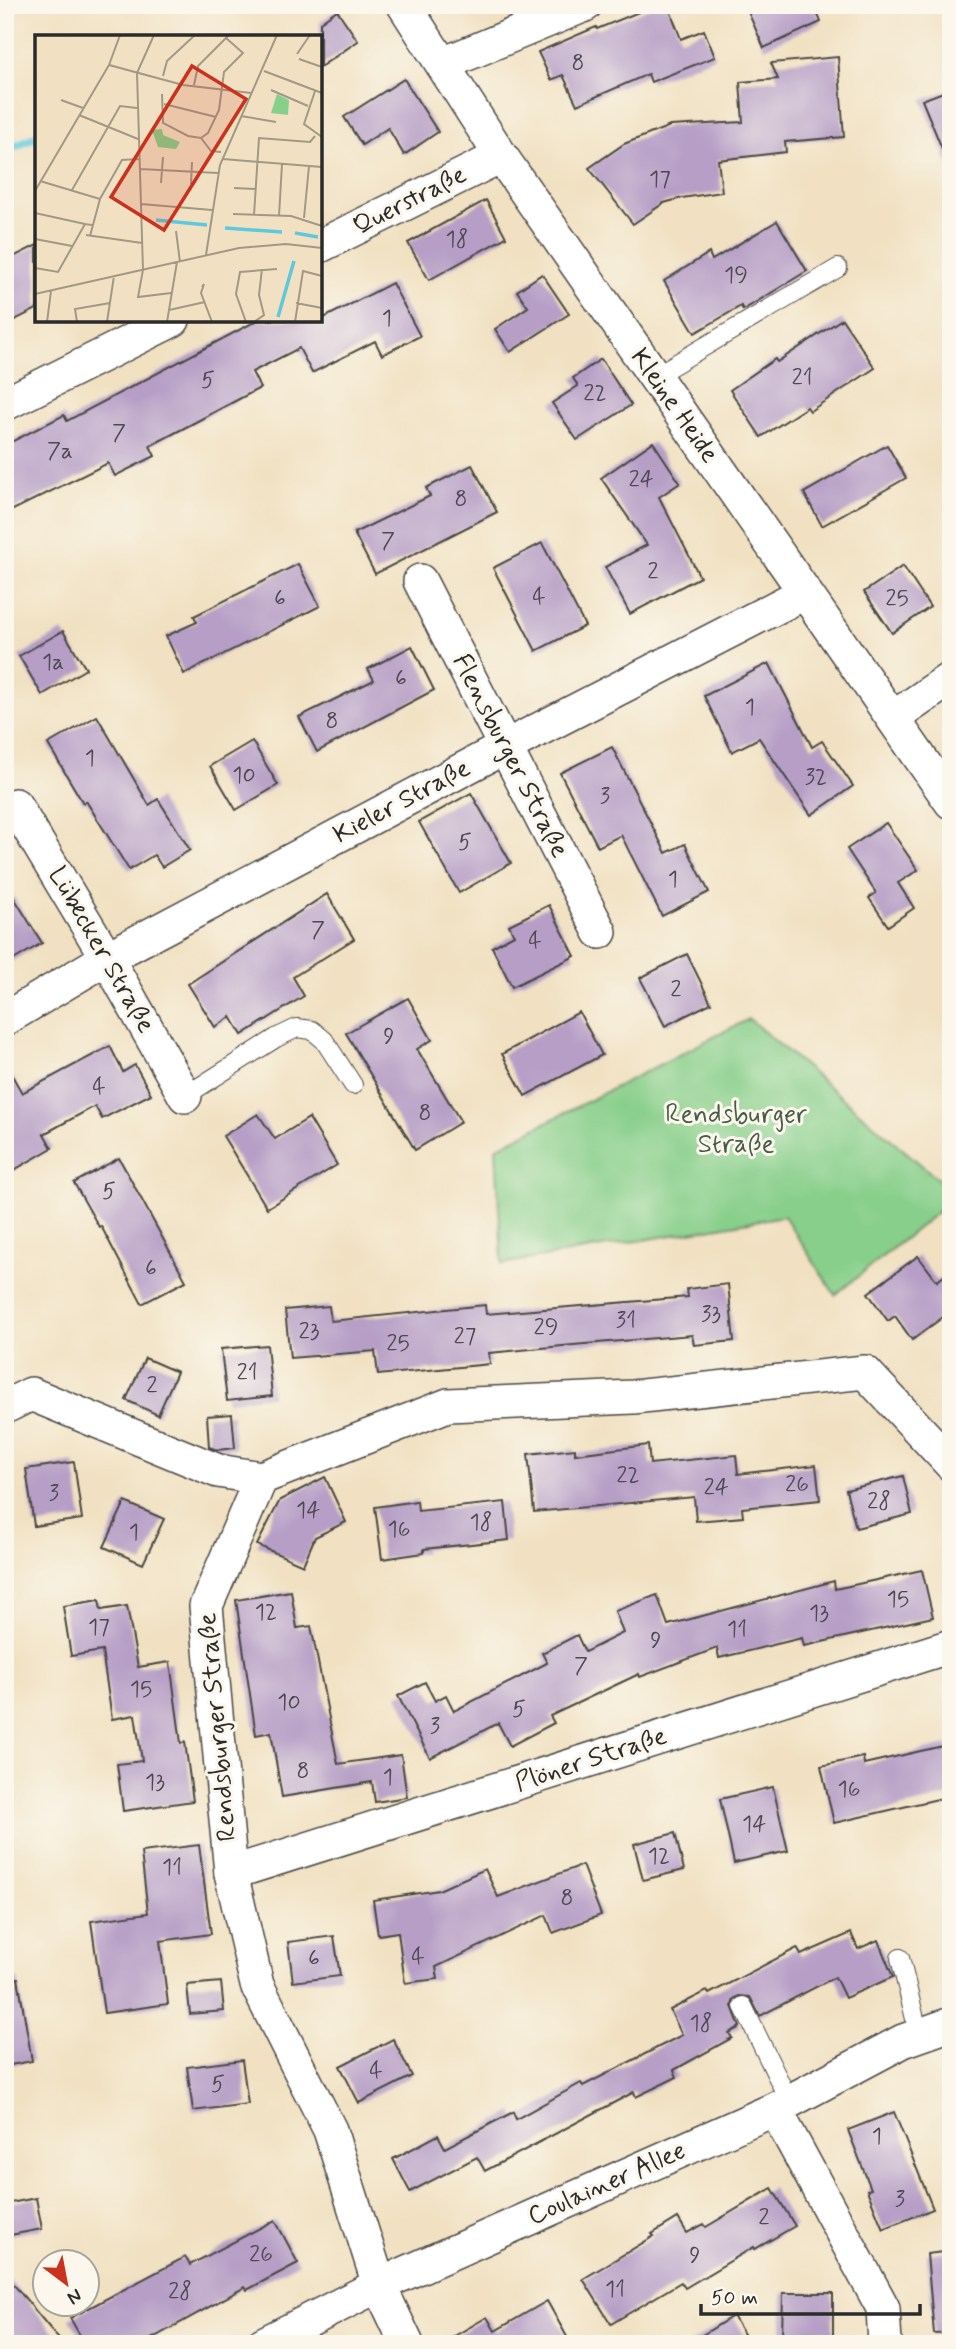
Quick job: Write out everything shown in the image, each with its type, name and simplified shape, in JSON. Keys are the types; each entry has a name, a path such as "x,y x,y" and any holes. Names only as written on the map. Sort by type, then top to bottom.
{"street":[{"name":"Kleine Heide","path":"404,5 501,156 951,802"},
{"path":"443,64 585,5"},
{"name":"Querstraße","path":"322,245 501,156"},
{"path":"5,404 169,322"},
{"name":"Flensburger Straße","path":"420,581 600,932"},
{"name":"Kieler Straße","path":"5,1019 107,958 505,747 804,593"},
{"path":"892,718 951,678"},
{"name":"Lübecker Straße","path":"15,805 107,958 185,1096"},
{"path":"5,1408 31,1395 218,1471 261,1478 448,1405 633,1397 865,1372 951,1464"},
{"name":"Rendsburger Straße","path":"261,1478 206,1606 231,1873 257,1985 330,2130 379,2286 407,2344"},
{"name":"Plöner Straße","path":"231,1873 951,1646"},
{"name":"Coulainer Allee","path":"263,2344 379,2286 782,2105 903,2041 951,2024"},
{"path":"782,2105 883,2308 885,2344"}],"lane":[{"path":"653,377 838,268"},
{"path":"185,1096 276,1038 297,1028 312,1030 324,1040 353,1085"},
{"path":"900,1958 919,2035"},
{"path":"743,2006 782,2105"}],"green space":[{"name":"Rendsburger Straße","path":"749,1019 951,1190 951,1201 835,1295 784,1216 502,1264 496,1148"}],"building":[{"path":"656,5 668,5 681,39 704,30 715,57 651,82 648,74 577,105 563,75 551,80 538,52"},
{"path":"745,5 814,5 821,22 764,48"},
{"path":"337,10 358,41 322,66 322,35 320,22"},
{"path":"838,57 844,137 785,142 786,152 718,160 722,192 664,203 633,224 589,168 624,144 670,126 743,122 740,82 778,79 771,63"},
{"path":"404,79 438,132 404,155 388,128 362,145 344,117"},
{"path":"951,89 951,168 950,168 922,100"},
{"path":"486,200 506,237 429,280 408,243"},
{"path":"777,221 807,271 743,310 741,306 695,333 664,281 709,253 712,260"},
{"path":"35,246 35,310 5,325 5,261"},
{"path":"542,274 569,314 510,352 495,329 528,307 517,291"},
{"path":"392,283 420,336 382,355 375,341 312,373 299,348 252,372 260,388 150,446 155,456 115,476 108,463 5,514 5,445 64,415 67,421 254,322 322,322 322,319"},
{"path":"842,319 875,368 810,411 807,407 761,437 730,390"},
{"path":"601,359 631,405 577,440 552,403 578,386 573,378"},
{"path":"653,442 680,483 659,497 700,577 630,614 605,567 647,545 601,478"},
{"path":"887,445 906,478 822,526 804,493"},
{"path":"472,465 497,512 375,574 354,533 430,496 426,488"},
{"path":"542,543 585,626 536,651 493,568"},
{"path":"298,564 320,606 184,674 166,636 197,622 194,616"},
{"path":"903,566 930,607 892,633 864,592"},
{"path":"63,631 86,669 42,695 19,656"},
{"path":"412,646 434,690 317,752 299,717 374,680 368,669"},
{"path":"769,663 812,747 822,741 853,786 811,815 759,738 732,752 704,696"},
{"path":"97,716 149,805 158,799 190,850 162,867 154,855 129,870 86,801 83,803 48,744"},
{"path":"252,741 278,785 236,810 210,766"},
{"path":"612,747 666,853 685,844 709,892 662,916 621,835 598,847 560,773"},
{"path":"471,793 511,863 459,893 419,822"},
{"path":"886,823 918,870 898,883 914,908 888,926 869,898 876,893 847,849"},
{"path":"5,883 42,943 5,965"},
{"path":"327,894 354,939 293,977 304,996 242,1035 231,1017 215,1027 188,984"},
{"path":"549,905 575,956 512,987 492,947 514,935 509,925"},
{"path":"687,954 711,1003 665,1026 640,978"},
{"path":"408,998 432,1040 417,1049 461,1122 415,1150 346,1033"},
{"path":"579,1012 602,1055 525,1096 502,1054"},
{"path":"110,1046 123,1072 135,1065 151,1094 102,1119 95,1106 44,1134 52,1148 14,1170 5,1153 5,1063 22,1093"},
{"path":"258,1114 275,1139 309,1118 337,1165 267,1208 223,1136"},
{"path":"119,1158 186,1281 142,1304 101,1226 99,1227 74,1183"},
{"path":"918,1256 937,1281 951,1271 951,1311 912,1340 895,1316 888,1321 868,1293"},
{"path":"728,1284 734,1341 694,1345 692,1335 489,1353 490,1364 378,1375 375,1351 290,1358 285,1310 329,1306 331,1321 485,1305 486,1314 688,1297 687,1289"},
{"path":"267,1345 272,1396 227,1401 221,1349"},
{"path":"145,1358 177,1372 158,1415 126,1400"},
{"path":"232,1414 235,1448 217,1450 209,1447 207,1416"},
{"path":"648,1445 650,1464 736,1455 738,1474 816,1465 820,1500 742,1508 743,1517 696,1521 694,1497 534,1512 528,1454 575,1449 575,1454"},
{"path":"74,1462 82,1519 34,1526 26,1469"},
{"path":"903,1476 912,1514 856,1528 846,1490"},
{"path":"325,1477 346,1522 315,1537 303,1565 257,1545 280,1500"},
{"path":"417,1501 418,1511 505,1502 509,1540 424,1549 424,1553 382,1559 375,1507"},
{"path":"125,1502 164,1519 143,1564 104,1547"},
{"path":"922,1570 933,1617 804,1646 802,1638 719,1658 717,1648 640,1677 639,1674 550,1716 554,1723 510,1746 498,1723 430,1758 398,1696 425,1682 435,1701 446,1695 454,1711 547,1663 542,1653 577,1635 585,1652 623,1633 615,1611 657,1595 668,1625 834,1581 835,1589"},
{"path":"291,1591 297,1628 311,1626 338,1764 401,1755 407,1797 375,1802 372,1782 282,1797 271,1732 256,1735 236,1600"},
{"path":"99,1600 101,1610 127,1606 138,1667 170,1662 181,1743 185,1742 193,1801 123,1811 117,1764 142,1761 135,1715 112,1719 102,1651 71,1656 63,1606"},
{"path":"947,1745 951,1760 951,1796 834,1823 821,1766 863,1757 864,1764"},
{"path":"773,1787 788,1851 734,1863 720,1799"},
{"path":"675,1833 684,1870 643,1880 634,1844"},
{"path":"199,1845 211,1934 160,1941 168,2004 104,2013 91,1921 148,1913 141,1852"},
{"path":"582,1865 601,1915 553,1933 546,1915 436,1967 438,1979 405,1983 398,1932 378,1935 373,1900 439,1890 485,1869 498,1897"},
{"path":"851,1933 858,1949 878,1940 893,1977 845,1998 835,1977 760,2016 750,1997 739,1996 734,1999 732,2006 740,2027 729,2033 732,2038 674,2070 677,2077 636,2097 634,2092 485,2171 477,2157 410,2192 393,2159 438,2135 445,2148 513,2112 516,2119 581,2083 583,2086 682,2035 670,2010 707,1991 709,1994 797,1948 801,1955"},
{"path":"334,1936 340,1976 293,1982 288,1942"},
{"path":"18,1978 32,2061 5,2066 5,1980"},
{"path":"221,1982 224,2011 190,2014 187,1985"},
{"path":"393,2039 412,2076 359,2103 340,2066"},
{"path":"242,2060 248,2104 193,2111 187,2067"},
{"path":"894,2112 933,2209 883,2229 848,2130"},
{"path":"772,2188 795,2226 685,2288 681,2282 611,2324 583,2279 654,2236 652,2234 678,2218 687,2233 704,2224 706,2227"},
{"path":"36,2198 42,2229 5,2236 5,2204"},
{"path":"275,2220 298,2263 247,2290 245,2287 142,2344 85,2344 70,2318 102,2318 102,2301 185,2257 190,2265"},
{"path":"951,2251 951,2333 934,2334 927,2254"},
{"path":"5,2274 32,2307 32,2318 41,2318 63,2344 5,2344"},
{"path":"783,2293 833,2293 833,2337 782,2337"},
{"path":"547,2301 571,2344 441,2344 487,2317 495,2331"},
{"path":"733,2316 750,2344 688,2344"}],"waterway":[{"path":"5,151 35,137"}]}
